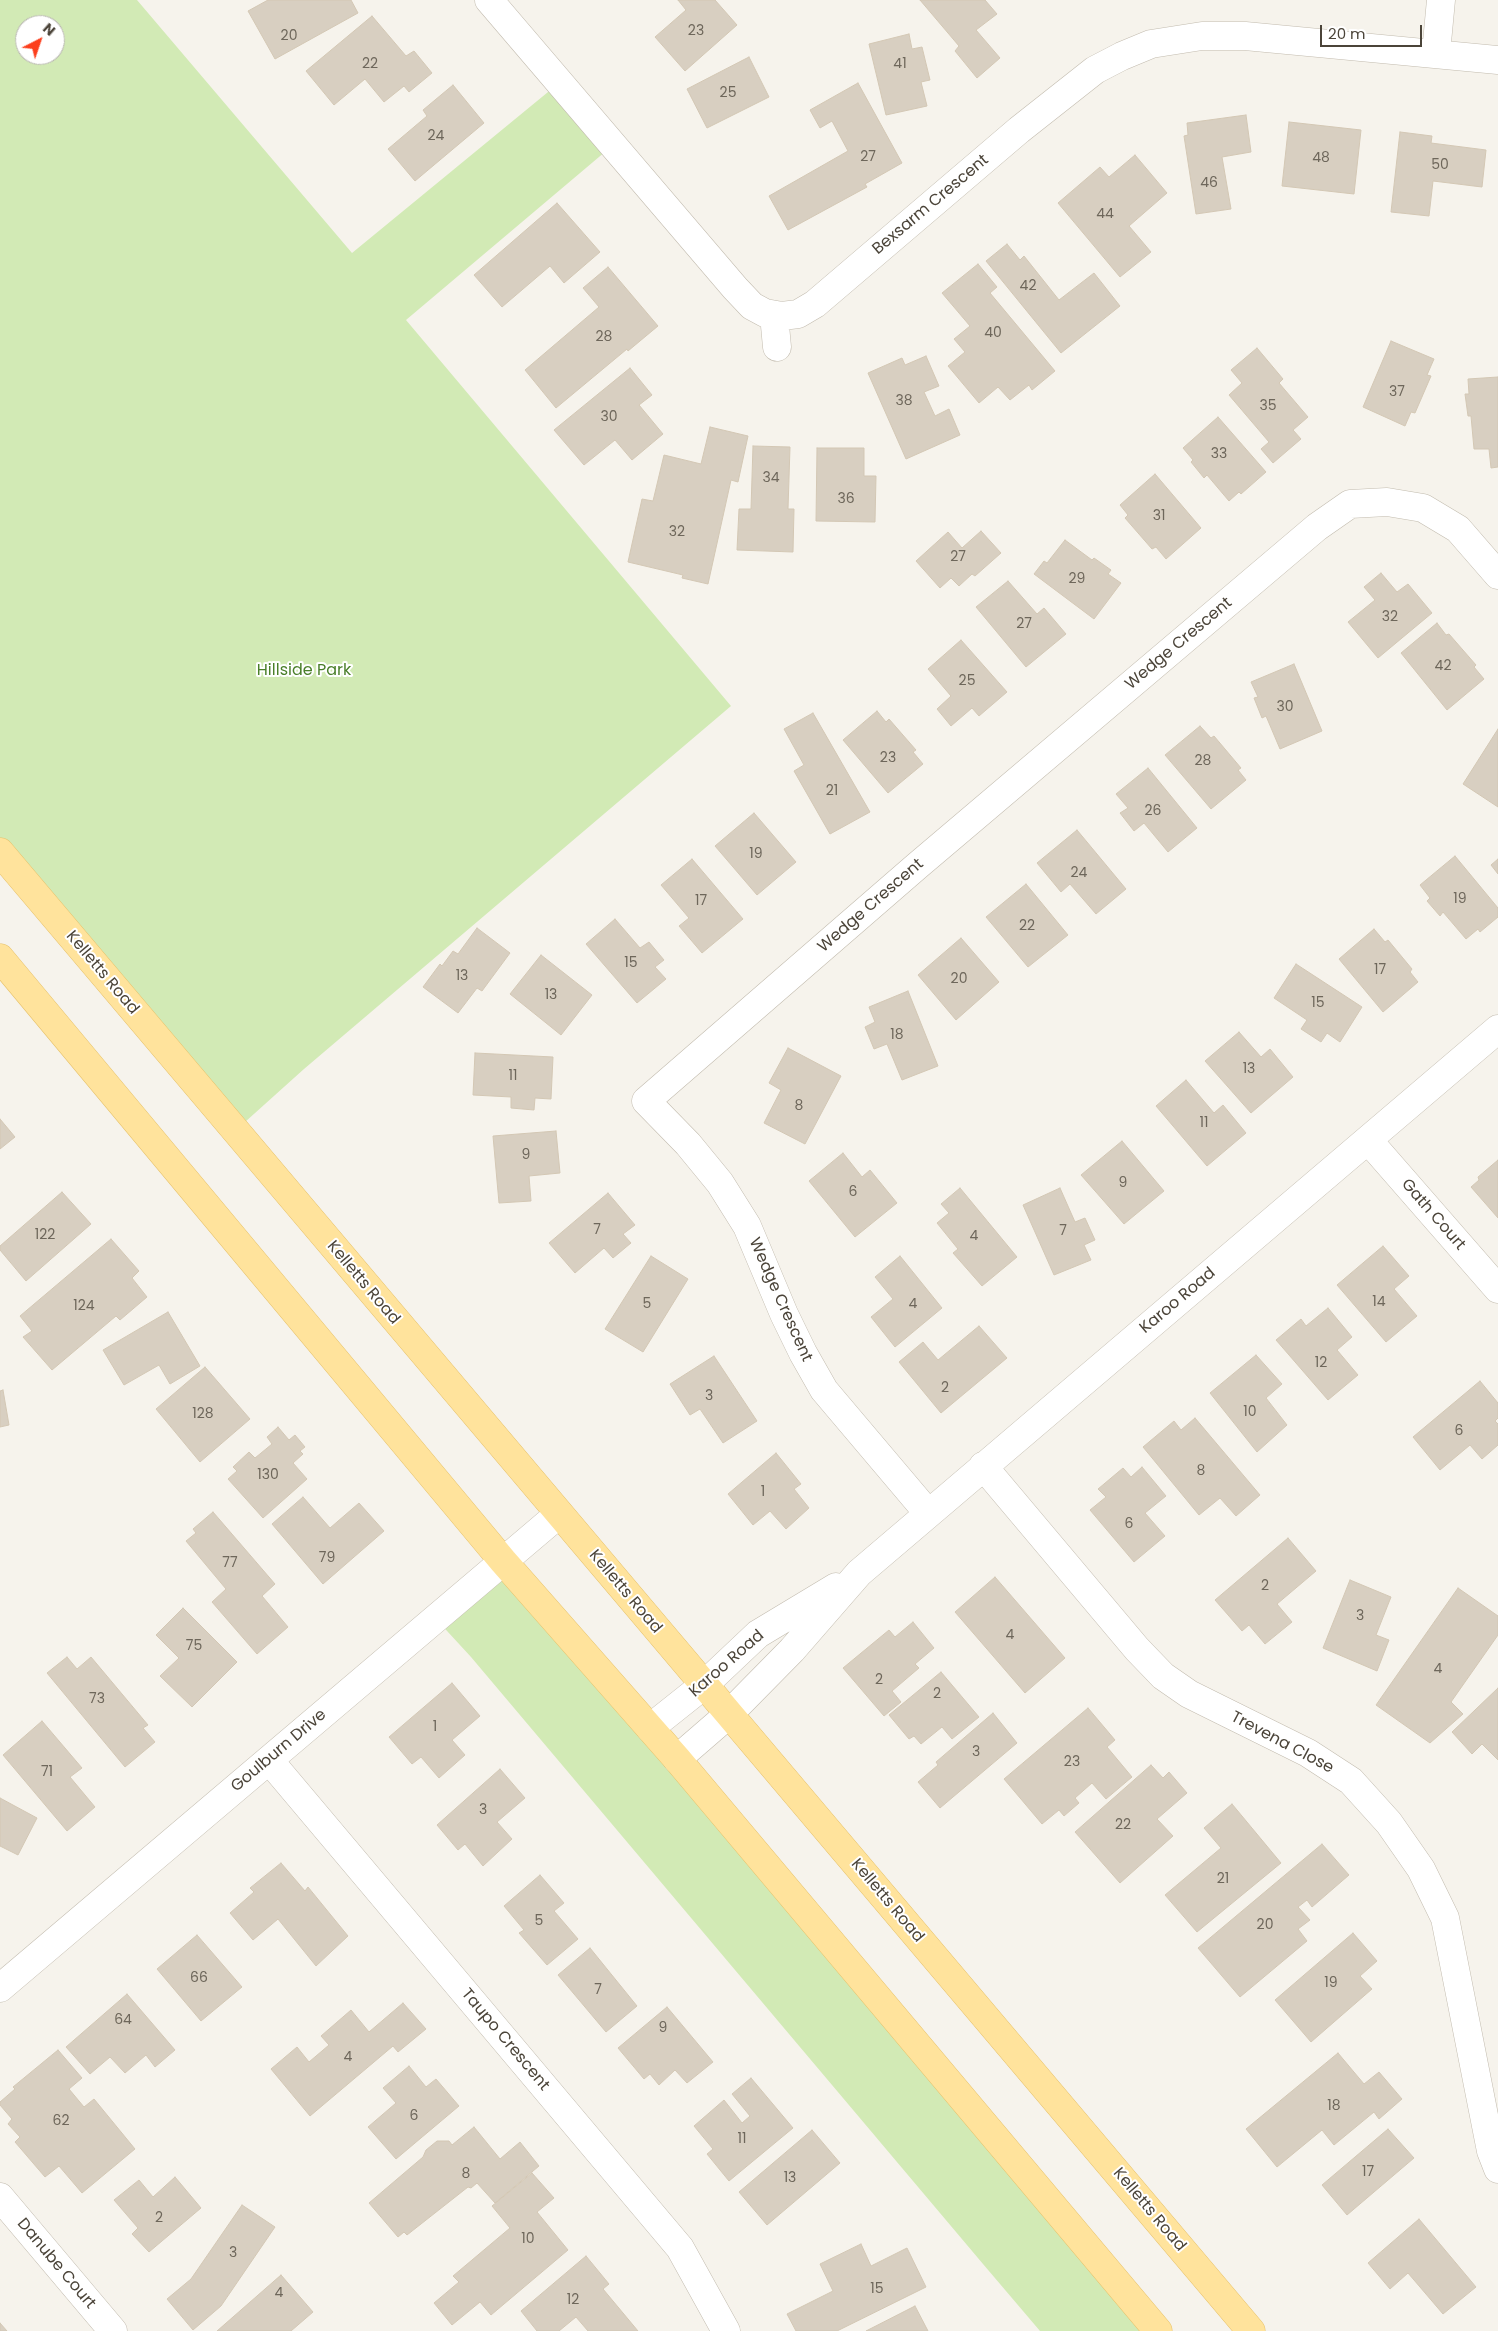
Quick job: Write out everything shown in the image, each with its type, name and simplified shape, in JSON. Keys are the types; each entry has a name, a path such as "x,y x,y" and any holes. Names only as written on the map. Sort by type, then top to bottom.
{"main road":[{"name":"Kelletts Road","path":"0,852 1251,2331"},
{"path":"0,958 503,1561 677,1759 1158,2331"}],"street":[{"name":"Bexsarm Crescent","path":"489,0 735,288 752,306 782,316 798,314 815,304 1056,100 1095,70 1151,44 1202,36 1245,36 1498,60"},
{"path":"1436,53 1441,0"},
{"path":"774,314 778,347"},
{"name":"Wedge Crescent","path":"928,1513 824,1390 803,1354 784,1314 747,1226 720,1183 688,1144 646,1101 917,866 1316,527 1350,504 1387,502 1423,508 1458,529 1498,575"},
{"name":"Karoo Road","path":"677,1759 728,1714 792,1650 859,1573 1498,1029"},
{"name":"Gath Court","path":"1368,1140 1498,1289"},
{"name":"Trevena Close","path":"983,1466 1137,1648 1164,1676 1189,1694 1308,1753 1351,1781 1389,1822 1421,1869 1445,1918 1490,2151 1498,2170"},
{"name":"Goulburn Drive","path":"0,1988 558,1514"},
{"name":"Karoo Road","path":"650,1728 704,1685 758,1634 859,1573"},
{"name":"Taupo Crescent","path":"269,1760 680,2248 726,2331"},
{"name":"Danube Court","path":"0,2197 113,2331"}],"green space":[{"name":"Hillside Park","path":"0,0 137,0 352,253 559,83 612,146 406,320 731,706 304,1069 235,1131 0,852"},
{"path":"503,1561 1158,2331 1040,2331 983,2264 471,1657 436,1619"}],"building":[{"path":"268,0 351,0 358,13 275,59 248,11"},
{"path":"678,0 715,0 737,25 685,71 655,37 686,10"},
{"path":"920,0 985,0 997,14 976,30 1000,58 977,78 955,51 959,46"},
{"path":"372,16 406,56 414,51 432,73 409,92 404,86 384,102 365,79 334,105 306,71"},
{"path":"909,34 912,49 922,47 930,80 921,82 927,106 886,115 869,44"},
{"path":"749,57 769,97 707,128 687,89"},
{"path":"858,83 902,163 865,184 867,187 788,230 769,196 848,151 832,121 820,128 810,110"},
{"path":"453,85 484,123 415,181 388,149 427,116 423,110"},
{"path":"1246,115 1251,152 1222,157 1231,209 1196,214 1184,136 1188,135 1187,123"},
{"path":"1289,122 1361,130 1354,194 1282,186"},
{"path":"1400,132 1432,136 1431,143 1486,150 1482,187 1433,181 1429,216 1391,212"},
{"path":"1135,155 1167,193 1129,226 1151,252 1120,277 1058,203 1100,167 1109,177"},
{"path":"557,203 600,252 564,283 550,266 502,307 474,275"},
{"path":"1007,244 1020,260 1024,256 1059,300 1094,273 1120,306 1061,353 986,261"},
{"path":"978,264 997,287 990,293 1055,371 1032,390 1029,385 1010,400 998,387 979,403 948,366 965,352 954,339 970,326 942,293"},
{"path":"608,267 658,326 556,408 525,370 599,307 583,288"},
{"path":"1391,341 1434,359 1427,375 1431,376 1415,413 1411,412 1405,426 1363,407"},
{"path":"1257,348 1283,379 1279,383 1308,417 1293,430 1301,439 1273,463 1261,449 1269,442 1229,395 1242,383 1231,370"},
{"path":"926,356 939,386 924,392 935,416 949,409 960,435 906,459 868,373 902,358 905,365"},
{"path":"630,368 652,395 639,405 663,434 632,460 615,440 584,465 554,430"},
{"path":"1498,377 1498,467 1491,468 1489,449 1474,449 1471,416 1468,416 1465,394 1469,394 1468,379"},
{"path":"1218,417 1266,472 1241,494 1239,492 1229,501 1207,475 1204,478 1183,448"},
{"path":"710,427 748,436 738,482 731,480 708,584 682,578 683,575 628,562 642,499 653,501 664,455 701,464"},
{"path":"753,446 790,447 788,509 794,509 793,552 737,550 739,509 751,509"},
{"path":"817,448 864,448 864,476 876,476 875,522 816,521"},
{"path":"1155,474 1201,528 1166,559 1156,547 1152,549 1125,518 1128,515 1120,505"},
{"path":"981,531 1001,553 975,576 972,574 959,586 951,578 940,588 916,561 948,532 962,548"},
{"path":"1065,540 1092,560 1094,558 1111,570 1108,574 1121,583 1094,619 1034,574 1044,561 1047,563"},
{"path":"1381,573 1397,592 1408,584 1432,613 1378,658 1348,622 1375,600 1364,587"},
{"path":"1008,581 1037,614 1044,608 1066,634 1026,667 976,607"},
{"path":"1437,623 1446,635 1449,634 1476,665 1474,667 1484,679 1447,710 1401,653"},
{"path":"961,640 1007,692 979,716 972,708 951,726 937,709 951,696 928,669"},
{"path":"1294,664 1322,731 1280,749 1266,716 1262,718 1254,698 1258,697 1251,682"},
{"path":"877,711 886,722 889,719 916,750 913,752 923,764 888,793 843,740"},
{"path":"813,713 870,812 830,834 794,771 804,765 784,729"},
{"path":"1200,726 1211,738 1214,736 1241,768 1238,770 1246,780 1211,809 1165,755"},
{"path":"1498,729 1498,807 1463,784"},
{"path":"1148,768 1197,828 1168,852 1144,823 1134,831 1120,813 1128,808 1116,794"},
{"path":"754,813 796,862 757,895 715,846"},
{"path":"1077,830 1126,889 1096,914 1070,884 1061,892 1037,863"},
{"path":"1455,856 1498,908 1498,917 1480,932 1478,929 1466,939 1443,912 1440,916 1427,901 1430,898 1420,885"},
{"path":"692,859 743,919 702,953 679,926 689,918 661,885"},
{"path":"1498,859 1498,874 1491,865"},
{"path":"1026,884 1068,935 1028,967 986,917"},
{"path":"615,919 640,948 649,942 664,960 655,967 666,979 637,1003 586,944"},
{"path":"477,928 510,953 482,991 477,988 458,1013 423,987 440,964 442,966 453,951 458,954"},
{"path":"1374,929 1385,942 1388,940 1412,969 1410,972 1418,982 1383,1012 1339,959"},
{"path":"961,938 999,982 956,1020 918,975"},
{"path":"541,955 592,995 561,1035 510,994"},
{"path":"1296,964 1362,1007 1340,1042 1327,1033 1321,1042 1301,1029 1307,1020 1274,998"},
{"path":"908,991 938,1066 902,1080 887,1044 874,1049 865,1027 875,1022 869,1007"},
{"path":"1239,1032 1261,1057 1270,1049 1293,1077 1251,1113 1205,1061"},
{"path":"788,1048 841,1076 805,1144 764,1123 781,1090 769,1083"},
{"path":"475,1053 553,1057 551,1099 535,1098 534,1110 511,1108 511,1097 473,1095"},
{"path":"1186,1080 1214,1113 1223,1105 1246,1133 1207,1166 1156,1106"},
{"path":"0,1119 15,1137 0,1149"},
{"path":"556,1131 560,1173 529,1176 531,1201 499,1203 493,1136"},
{"path":"1122,1141 1164,1191 1124,1224 1081,1175"},
{"path":"843,1153 862,1177 870,1170 897,1203 855,1237 809,1181"},
{"path":"1498,1160 1498,1218 1471,1187 1479,1180 1478,1177"},
{"path":"960,1188 1017,1257 982,1286 953,1253 958,1249 937,1223 949,1213 941,1204"},
{"path":"1060,1188 1075,1222 1085,1218 1095,1240 1084,1245 1091,1260 1054,1275 1023,1205"},
{"path":"62,1192 91,1224 26,1281 0,1250 0,1246"},
{"path":"608,1193 635,1225 623,1234 631,1243 613,1258 604,1248 575,1273 549,1243"},
{"path":"111,1239 139,1271 132,1278 147,1297 120,1320 116,1316 52,1370 23,1337 32,1331 20,1316"},
{"path":"1383,1246 1409,1276 1394,1289 1417,1316 1386,1342 1337,1285"},
{"path":"651,1256 688,1279 643,1352 605,1329"},
{"path":"900,1256 942,1308 895,1347 871,1317 893,1299 875,1277"},
{"path":"1328,1308 1352,1337 1337,1350 1358,1375 1328,1400 1276,1340 1301,1319 1306,1326"},
{"path":"168,1312 200,1366 170,1384 159,1365 124,1385 103,1350"},
{"path":"979,1326 1007,1358 941,1413 899,1362 923,1342 938,1360"},
{"path":"1256,1355 1282,1384 1266,1398 1287,1425 1257,1452 1210,1393"},
{"path":"714,1356 757,1421 723,1443 700,1409 690,1415 670,1384"},
{"path":"205,1367 250,1419 200,1462 156,1409"},
{"path":"1480,1381 1498,1403 1498,1418 1495,1421 1498,1424 1498,1445 1482,1459 1470,1445 1440,1470 1413,1437"},
{"path":"3,1390 9,1425 0,1427 0,1391"},
{"path":"1195,1418 1260,1495 1236,1516 1220,1498 1199,1515 1143,1447 1174,1421 1181,1430"},
{"path":"278,1427 289,1440 295,1435 305,1447 300,1451 303,1454 293,1463 307,1479 263,1518 228,1479 237,1471 233,1467 249,1452 255,1458 272,1444 267,1437"},
{"path":"776,1453 801,1484 794,1489 809,1508 786,1529 770,1511 753,1525 728,1494"},
{"path":"1142,1467 1166,1496 1145,1513 1165,1536 1134,1562 1090,1510 1106,1497 1098,1489 1123,1468 1131,1477"},
{"path":"303,1497 330,1528 359,1503 384,1531 323,1584 272,1524"},
{"path":"213,1512 275,1584 262,1596 288,1627 257,1654 212,1602 226,1589 186,1541 196,1533 193,1529"},
{"path":"1288,1538 1316,1571 1277,1604 1292,1622 1265,1644 1249,1625 1242,1631 1215,1600"},
{"path":"995,1577 1065,1658 1025,1693 955,1612"},
{"path":"1350,1580 1391,1597 1376,1635 1389,1640 1377,1671 1323,1648"},
{"path":"1458,1588 1498,1616 1498,1635 1451,1702 1463,1714 1430,1743 1376,1705"},
{"path":"183,1608 237,1662 192,1707 160,1676 179,1658 156,1635"},
{"path":"913,1622 934,1648 915,1664 919,1668 892,1691 901,1702 884,1716 843,1668 889,1630 895,1637"},
{"path":"67,1657 77,1669 91,1657 148,1725 143,1728 155,1742 125,1767 47,1673"},
{"path":"941,1672 979,1717 952,1739 942,1727 921,1744 914,1736 909,1739 889,1715"},
{"path":"452,1683 480,1716 452,1740 465,1755 439,1778 421,1757 412,1764 389,1737"},
{"path":"1498,1688 1498,1760 1482,1744 1472,1754 1452,1732"},
{"path":"1088,1708 1115,1740 1107,1747 1132,1777 1106,1799 1092,1783 1075,1798 1079,1803 1064,1816 1059,1810 1042,1824 1004,1779"},
{"path":"993,1713 1017,1743 940,1808 918,1782 938,1765 936,1762"},
{"path":"42,1721 82,1768 70,1777 95,1807 67,1831 3,1755"},
{"path":"1151,1765 1163,1778 1169,1772 1187,1793 1157,1819 1173,1836 1120,1883 1075,1832"},
{"path":"500,1769 525,1798 497,1822 512,1839 483,1866 465,1844 458,1850 437,1825"},
{"path":"0,1798 37,1818 18,1855 0,1846"},
{"path":"1232,1804 1281,1863 1197,1932 1165,1895 1221,1848 1204,1828"},
{"path":"1322,1844 1349,1875 1312,1907 1307,1900 1298,1907 1310,1920 1298,1929 1307,1941 1240,1997 1198,1948"},
{"path":"281,1863 305,1891 308,1887 348,1936 316,1966 278,1919 253,1940 230,1913 254,1892 250,1888"},
{"path":"540,1875 564,1903 554,1911 578,1939 547,1965 519,1933 524,1930 504,1906"},
{"path":"1353,1933 1377,1961 1360,1976 1372,1989 1311,2042 1275,2000"},
{"path":"197,1935 242,1987 201,2021 157,1969"},
{"path":"590,1948 637,2006 606,2032 558,1975"},
{"path":"127,1994 175,2050 155,2067 146,2055 125,2073 110,2057 90,2074 66,2047"},
{"path":"403,2003 426,2029 398,2052 393,2046 310,2116 271,2069 297,2047 309,2062 329,2045 321,2036 351,2010 369,2032"},
{"path":"667,2007 713,2062 687,2083 675,2070 659,2085 650,2074 644,2079 618,2048"},
{"path":"58,2050 82,2078 69,2089 84,2107 94,2099 135,2149 82,2193 59,2166 45,2177 15,2142 20,2137 8,2124 12,2119 0,2105 0,2102 15,2089 13,2087"},
{"path":"1338,2053 1364,2084 1379,2072 1402,2099 1379,2119 1374,2112 1334,2145 1322,2130 1277,2167 1246,2129"},
{"path":"409,2066 426,2087 436,2079 459,2106 396,2159 368,2127 396,2103 383,2088"},
{"path":"751,2078 793,2128 729,2181 707,2154 713,2149 694,2126 724,2100 742,2123 750,2116 732,2094"},
{"path":"474,2127 500,2159 520,2142 539,2166 495,2203 477,2183 471,2188 468,2187 407,2235 404,2232 398,2237 369,2203 423,2157 426,2150 437,2141 449,2141 452,2145"},
{"path":"1388,2129 1414,2158 1347,2215 1322,2185"},
{"path":"812,2130 840,2163 767,2225 739,2192"},
{"path":"532,2173 554,2198 537,2212 568,2250 491,2315 480,2302 452,2325 434,2303 459,2282 453,2276 510,2228 492,2206"},
{"path":"175,2177 201,2208 149,2252 132,2234 138,2228 114,2200 139,2180 153,2197"},
{"path":"242,2205 275,2227 221,2306 193,2330 167,2299 191,2279"},
{"path":"1419,2219 1476,2287 1443,2314 1408,2273 1390,2289 1368,2263"},
{"path":"861,2244 871,2266 907,2248 926,2287 837,2331 796,2331 787,2314 833,2291 820,2264"},
{"path":"586,2256 609,2284 603,2289 638,2331 588,2331 576,2317 559,2331 537,2331 521,2311"},
{"path":"281,2275 313,2312 291,2331 217,2331"},
{"path":"915,2306 928,2331 866,2331"},
{"path":"0,2323 7,2331 0,2331"}]}
